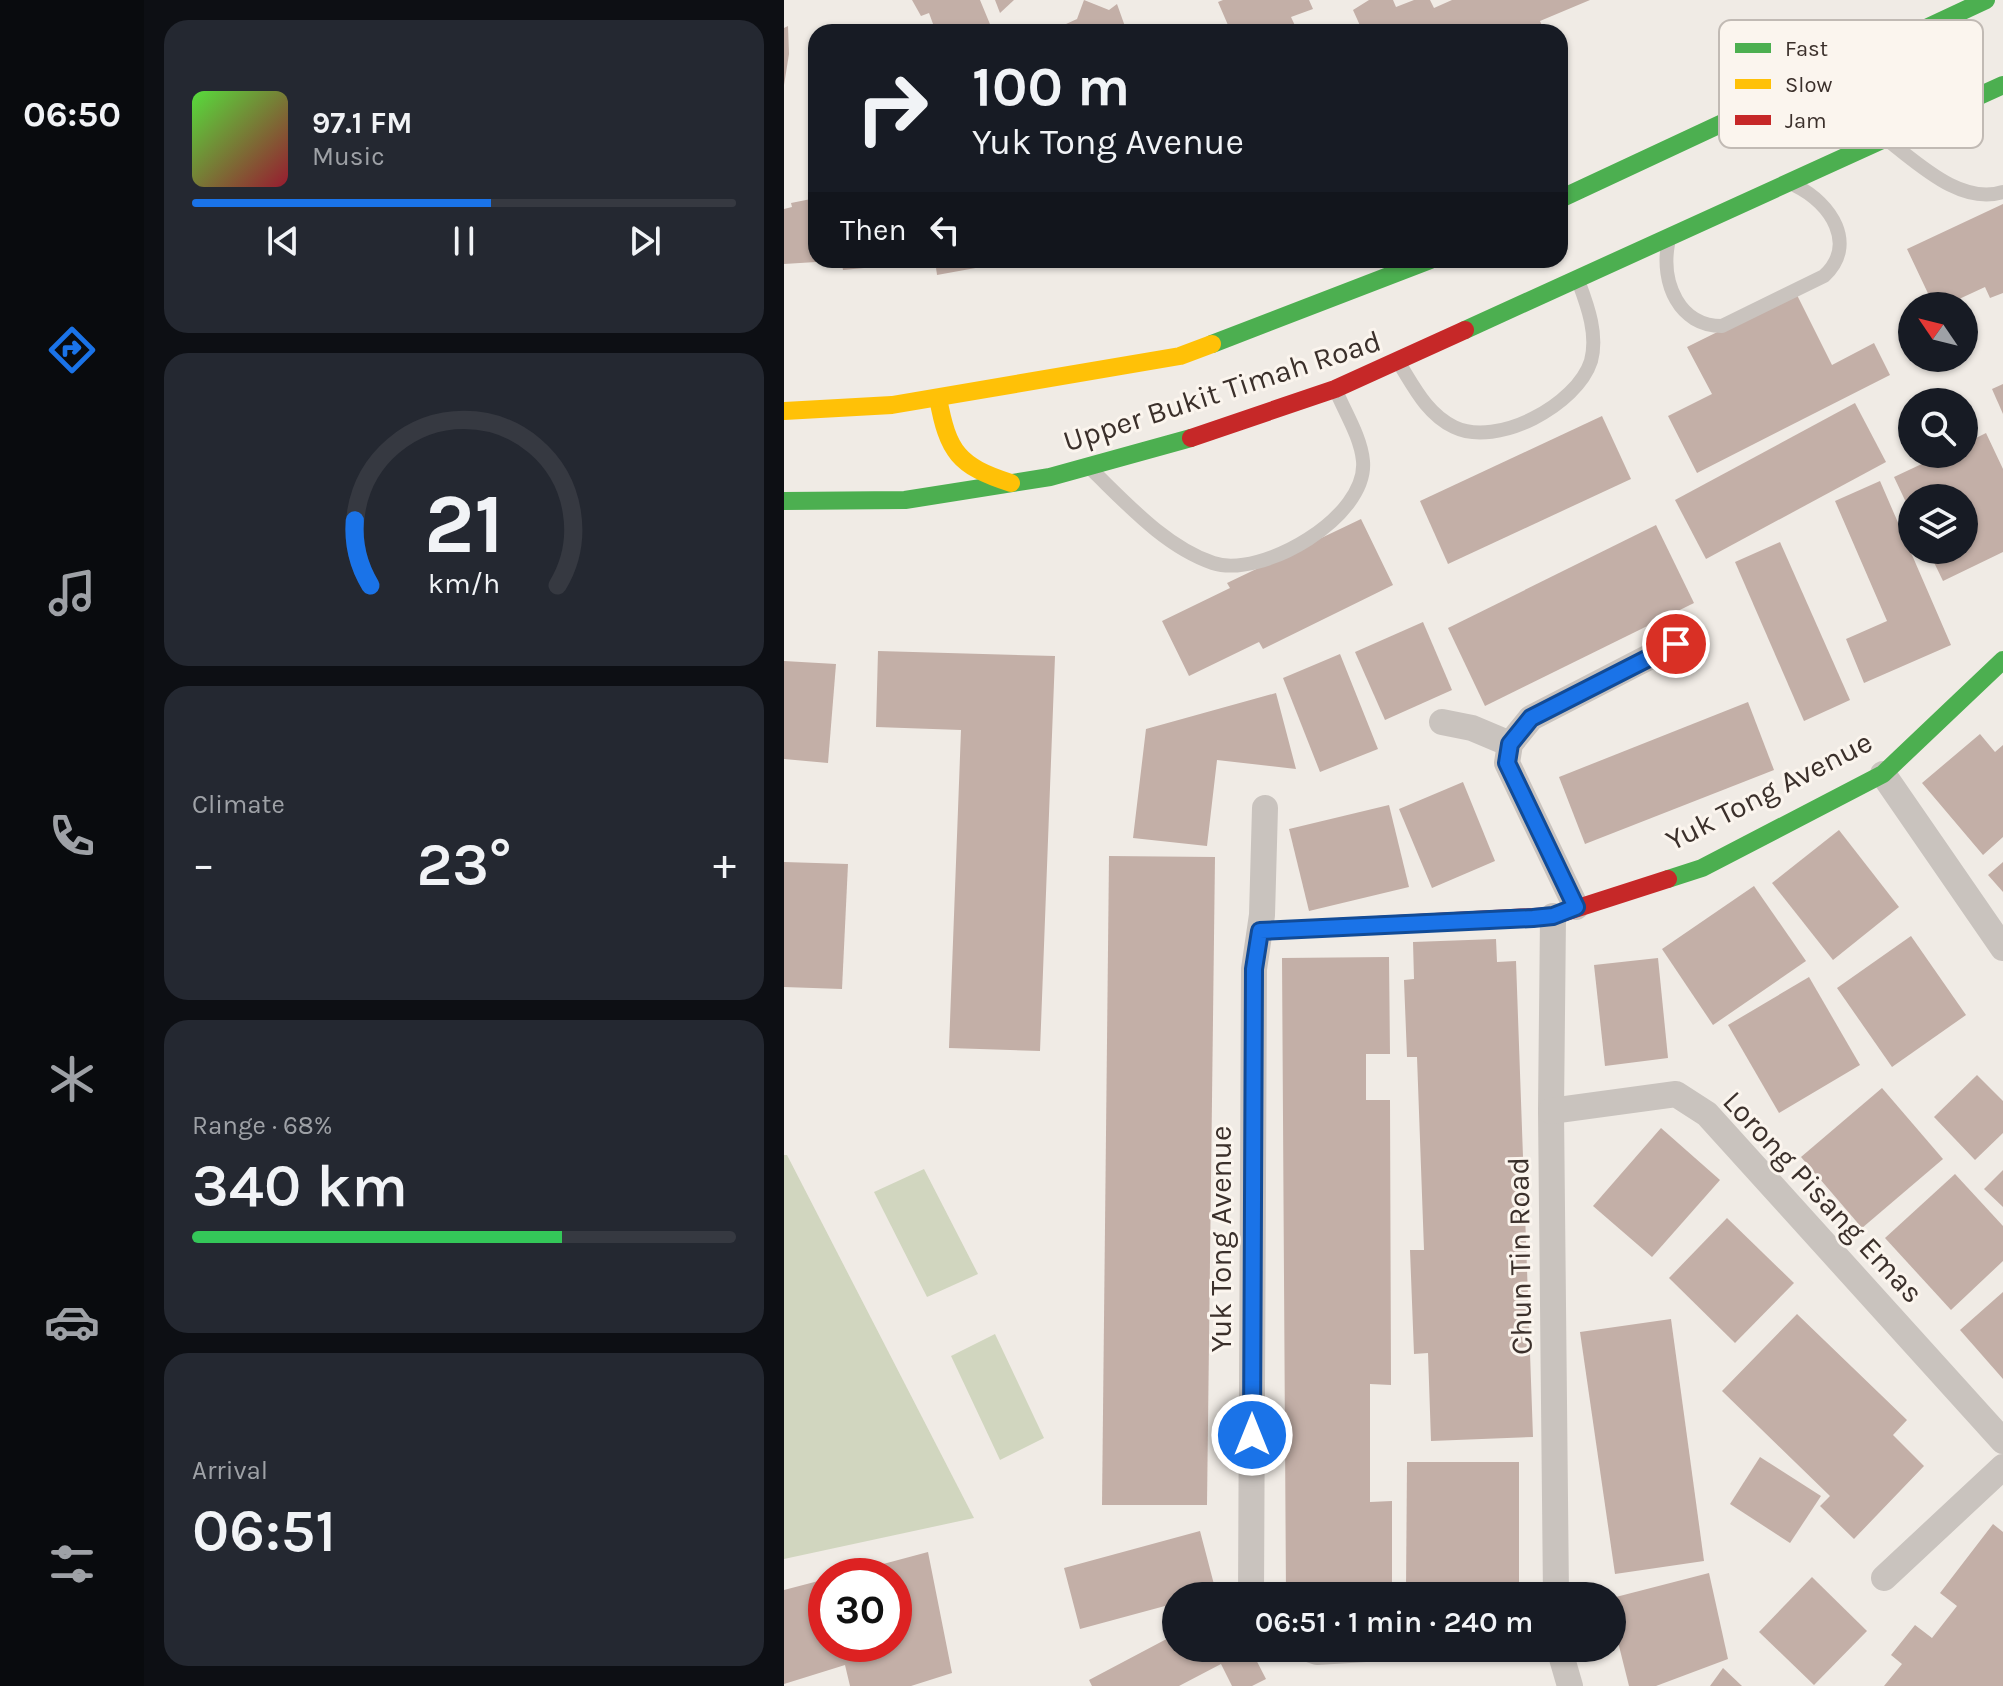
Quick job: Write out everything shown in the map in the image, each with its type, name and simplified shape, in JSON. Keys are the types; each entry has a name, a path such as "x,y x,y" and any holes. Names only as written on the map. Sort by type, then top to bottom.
{"main road":[{"path":"1943,20 1986,0"},
{"name":"Upper Bukit Timah Road","path":"1983,94 2003,85"},
{"path":"1568,195 1719,125"},
{"name":"Upper Bukit Timah Road","path":"784,501 905,500 1088,467 1200,435 1335,389 1399,363 1866,148"},
{"name":"Upper Bukit Timah Road","path":"784,411 892,405 1180,356 1409,268"},
{"path":"938,398 944,435 961,463 979,474 1011,483"},
{"name":"Yuk Tong Avenue","path":"1260,931 1565,911 1702,868 1883,774 2003,660"}],"street":[{"path":"1565,911 1507,763 1510,744 1531,718 1684,639"},
{"path":"1442,722 1472,728 1510,744"},
{"path":"1883,774 2003,948"},
{"name":"Yuk Tong Avenue","path":"1251,1582 1254,969 1260,931 1265,808"},
{"name":"Chun Tin Road","path":"1556,1582 1551,1111 1565,911"},
{"name":"Lorong Pisang Emas","path":"1551,1111 1676,1094 1707,1114 2003,1441"},
{"path":"1884,1578 2003,1467"},
{"path":"1563,1662 1570,1686"}],"lane":[{"path":"1898,148 1950,185 1973,193 2003,192"},
{"path":"1669,239 1668,277 1680,307 1704,326 1722,326 1824,276 1836,265 1841,239 1836,228 1817,199 1790,183"},
{"path":"1399,363 1427,407 1457,429 1479,432 1505,429 1534,418 1560,403 1580,381 1591,360 1590,312 1578,280"},
{"path":"1088,467 1144,520 1188,552 1233,567 1263,561 1293,547 1332,521 1352,501 1359,486 1363,462 1335,389"}],"green space":[{"path":"784,1155 787,1155 974,1518 784,1559"},
{"path":"924,1169 978,1274 927,1297 874,1192"},
{"path":"995,1334 1044,1438 1000,1460 951,1356"}],"building":[{"path":"912,0 980,0 990,24 933,24 929,13 921,16"},
{"path":"995,0 1014,0 1000,13"},
{"path":"1084,0 1109,10 1117,4 1124,24 1066,24 1077,19"},
{"path":"1309,0 1313,9 1291,17 1294,24 1228,24 1218,2"},
{"path":"1369,0 1393,0 1396,7 1414,0 1430,0 1434,8 1452,0 1590,0 1540,21 1541,24 1359,24 1353,10"},
{"path":"788,26 789,54 784,85 784,28"},
{"path":"808,200 808,262 784,264 784,209 792,207 791,203"},
{"path":"2003,204 2003,293 1990,298 1985,287 1974,292 1927,292 1907,249"},
{"path":"936,268 976,268 937,275"},
{"path":"1796,293 1832,365 1874,343 1890,375 1697,473 1668,416 1712,394 1687,347"},
{"path":"2003,384 2003,414 1992,389"},
{"path":"1855,403 1886,462 1706,559 1675,500"},
{"path":"1602,416 1631,479 1448,564 1420,501"},
{"path":"1986,433 2003,469 2003,552 1943,581 1935,564 1978,564 1978,484 1898,485 1894,477 1913,468 1978,468 1978,437"},
{"path":"1880,481 1898,523 1898,564 1916,564 1951,645 1864,683 1846,639 1887,621 1835,501"},
{"path":"1361,519 1393,585 1263,649 1259,642 1189,676 1162,621 1230,588 1227,583"},
{"path":"1656,525 1694,603 1485,706 1448,628"},
{"path":"1780,542 1850,700 1804,721 1735,562"},
{"path":"1423,622 1452,690 1385,720 1355,652"},
{"path":"878,651 1055,656 1040,1051 949,1048 961,730 876,727"},
{"path":"1340,654 1378,749 1320,772 1283,678"},
{"path":"784,661 836,664 828,763 784,759"},
{"path":"1276,693 1296,769 1217,760 1207,846 1133,838 1146,729"},
{"path":"1748,702 1774,770 1585,844 1559,777"},
{"path":"1980,734 1995,752 2003,745 2003,837 1983,855 1922,783"},
{"path":"1463,782 1495,861 1432,888 1399,809"},
{"path":"1389,805 1409,887 1309,911 1289,829"},
{"path":"1839,830 1899,907 1833,960 1772,883"},
{"path":"1109,856 1215,857 1207,1505 1102,1505"},
{"path":"784,862 848,864 842,989 784,987"},
{"path":"2003,862 2003,892 1988,875"},
{"path":"1754,886 1806,961 1713,1025 1662,949"},
{"path":"1911,936 1966,1015 1892,1067 1837,988"},
{"path":"1496,939 1497,962 1516,961 1533,1437 1431,1441 1428,1353 1414,1354 1410,1250 1424,1250 1417,1057 1407,1057 1404,980 1414,979 1413,942"},
{"path":"1389,957 1390,1054 1366,1054 1366,1100 1390,1100 1391,1385 1370,1384 1370,1502 1392,1501 1392,1582 1286,1582 1282,958"},
{"path":"1658,958 1668,1058 1605,1066 1594,965"},
{"path":"1809,977 1860,1065 1779,1113 1728,1025"},
{"path":"1977,1075 2003,1101 2003,1133 1975,1160 1934,1117"},
{"path":"1882,1088 1943,1159 1862,1228 1801,1157"},
{"path":"1661,1128 1720,1180 1652,1257 1593,1206"},
{"path":"2003,1170 2003,1207 1984,1189"},
{"path":"1955,1174 2003,1226 2003,1261 1951,1310 1885,1238"},
{"path":"1727,1218 1794,1283 1735,1343 1669,1278"},
{"path":"2003,1292 2003,1379 1960,1330"},
{"path":"1797,1314 1907,1420 1893,1435 1924,1466 1854,1539 1820,1506 1830,1496 1722,1391"},
{"path":"1671,1319 1704,1561 1615,1574 1580,1332"},
{"path":"1760,1457 1821,1496 1790,1543 1730,1504"},
{"path":"1407,1462 1519,1462 1519,1582 1406,1582"},
{"path":"1993,1524 2003,1532 2003,1686 1884,1686 1902,1664 1891,1655 1915,1625 1932,1638 1957,1606 1940,1593"},
{"path":"1200,1531 1213,1582 1162,1582 1162,1607 1080,1629 1064,1568"},
{"path":"928,1552 952,1673 911,1686 850,1686 845,1665 784,1684 784,1590 808,1584 808,1662 912,1662 912,1558 906,1558"},
{"path":"1709,1573 1728,1659 1656,1686 1629,1686 1623,1662 1626,1662 1626,1594"},
{"path":"1812,1577 1867,1631 1814,1685 1759,1632"},
{"path":"1162,1641 1162,1662 1257,1662 1266,1679 1252,1686 1232,1686 1221,1664 1179,1686 1092,1686 1089,1680"},
{"path":"1723,1668 1742,1686 1710,1686"}],"traffic: fast":[{"path":"1943,20 1986,0"},
{"path":"1983,94 2003,85"},
{"path":"1568,195 1719,125"},
{"path":"1465,330 1865,148"},
{"path":"1212,344 1409,268"},
{"path":"784,501 905,500 1050,477 1191,438"},
{"path":"1668,879 1702,868 1883,774 2003,660"}],"traffic: slow":[{"path":"784,411 892,405 1180,356 1212,344"},
{"path":"938,398 946,432 958,454 979,470 1011,483"}],"traffic: jam":[{"path":"1191,438 1335,389 1465,330"},
{"path":"1260,931 1553,916 1668,879"}],"route":[{"path":"1252,1435 1254,969 1260,931 1533,918 1553,916 1576,907 1507,763 1510,744 1531,718 1676,644"}]}
